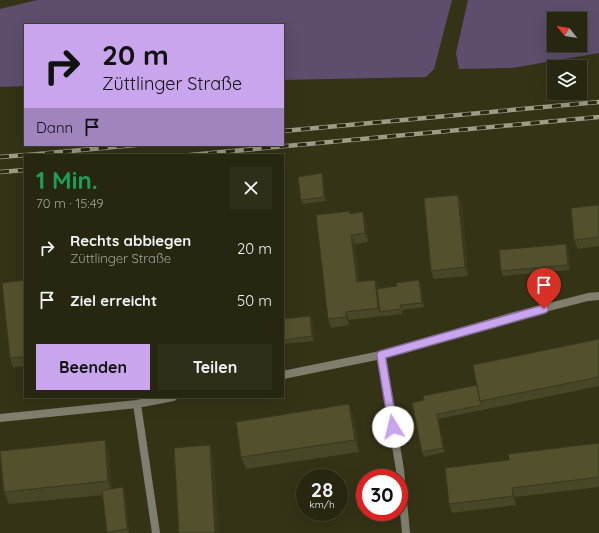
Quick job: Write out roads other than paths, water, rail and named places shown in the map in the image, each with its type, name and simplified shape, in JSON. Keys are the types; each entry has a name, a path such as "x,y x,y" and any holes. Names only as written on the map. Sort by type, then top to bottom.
{"street":[{"path":"284,375 381,355 514,316 588,297 599,296"},
{"path":"381,355 400,470 406,533"},
{"path":"0,418 137,404 168,398"},
{"path":"137,404 156,533"}],"railway":[{"path":"284,131 599,102"},
{"path":"201,154 599,117"},
{"path":"38,154 125,146"},
{"path":"0,157 24,155"},
{"path":"0,172 24,170"}]}
